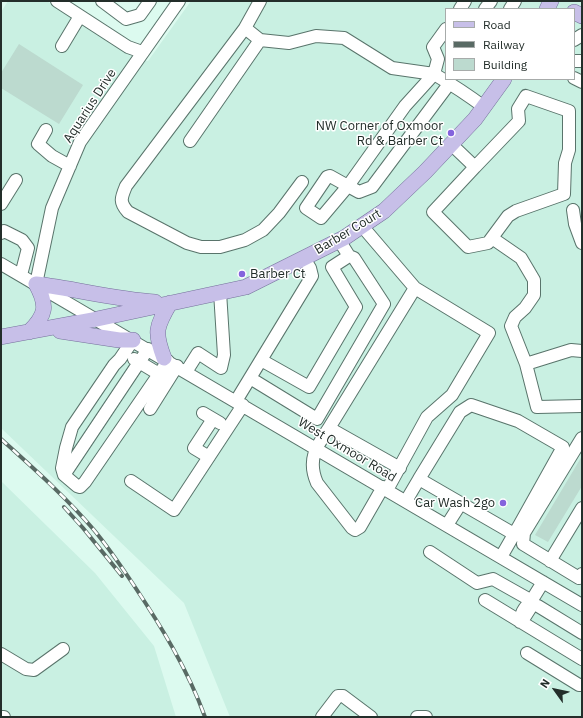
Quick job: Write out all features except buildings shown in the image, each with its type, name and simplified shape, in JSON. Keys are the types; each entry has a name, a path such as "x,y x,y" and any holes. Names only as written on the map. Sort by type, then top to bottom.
{"main road":[{"name":"Barber Court","path":"1,337 97,319 246,287 304,258 339,240 384,211 425,172 475,119 503,80"},
{"path":"29,332 38,322 43,312 42,299 36,284 140,301 170,304 159,322 157,332 159,345 174,364"},
{"path":"45,329 119,340 133,340"}],"street":[{"path":"57,1 128,47 142,52"},
{"path":"102,1 126,19 140,15 150,1"},
{"name":"Aquarius Drive","path":"36,284 52,208 80,142 179,1"},
{"path":"260,1 245,28 126,186 121,197 122,206 128,212 187,244 201,247 220,247 245,240 263,230 279,213 302,182"},
{"path":"62,46 80,16"},
{"path":"245,28 260,40 289,43 316,36 344,38 392,68 434,74 484,107"},
{"path":"445,30 433,47 442,58 434,74 405,106 348,186 358,192 372,188 449,84"},
{"path":"190,141 260,40"},
{"path":"564,194 516,211 508,216 488,243 468,247 433,212 519,121 518,109 526,96 569,111 569,150 565,163 564,194 577,209 575,224 582,243"},
{"path":"46,130 38,144 52,156 70,166"},
{"path":"451,144 475,167"},
{"path":"1,204 16,180"},
{"path":"362,226 414,288 489,333 452,395 427,417 400,468 360,527 355,530 318,483 314,474 313,460 316,448 414,288"},
{"path":"1,233 4,231 22,240 28,248 21,275"},
{"path":"492,238 522,258 534,280 534,295 525,308 515,317 511,326 526,364 537,407 582,406"},
{"path":"250,378 317,419 384,304 354,258 349,256 339,240"},
{"path":"261,360 309,387 356,307 332,267 349,256"},
{"path":"131,481 174,510 228,428 250,378 312,276 310,268 304,258"},
{"name":"West Oxmoor Road","path":"1,264 174,364 582,605"},
{"path":"133,340 114,365 72,427 62,468 64,475 77,486 82,486 159,374 174,364 198,353 221,368 224,355 220,292"},
{"path":"526,364 576,351 582,343"},
{"path":"64,475 148,349"},
{"path":"124,353 159,374"},
{"path":"150,409 174,364"},
{"path":"406,501 460,412 471,405 518,421 563,447 501,557"},
{"path":"209,457 194,448 208,416 228,428"},
{"path":"329,428 400,468"},
{"path":"582,438 524,534 523,544 580,578 582,574"},
{"path":"419,479 514,534"},
{"path":"447,525 461,503"},
{"path":"550,560 582,508"},
{"path":"430,552 477,583 493,579 582,633"},
{"path":"520,622 520,616 526,605 533,603 543,582"},
{"path":"485,600 582,659"},
{"path":"1,654 26,669 34,670 63,649"},
{"path":"527,653 580,685"},
{"path":"322,717 338,696 343,696 371,717"},
{"path":"417,717 426,717"}],"shaded area":[{"path":"8,1 47,1 129,55 148,61 191,1 582,1 582,717 230,717 184,603 1,428 1,12"},
{"path":"1,481 95,573 154,646 176,717 1,717"}],"railway":[{"path":"1,439 72,506 94,530 124,570 164,632 191,682 205,717"},
{"path":"64,507 122,576"}],"place":[{"name":"NW Corner of Oxmoor Rd & Barber Ct","path":"451,133"},
{"name":"Barber Ct","path":"242,274"},
{"name":"Car Wash 2go","path":"503,503"}]}
